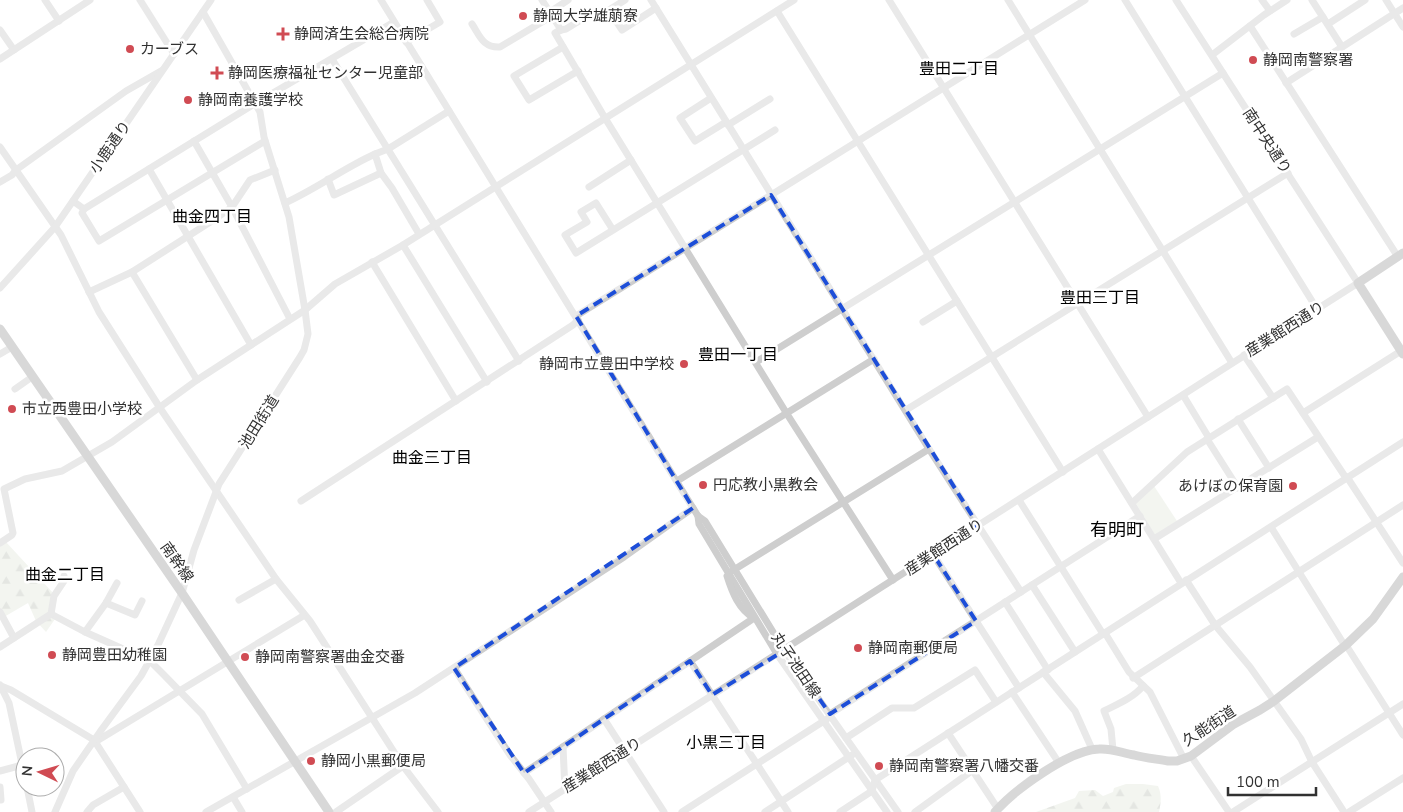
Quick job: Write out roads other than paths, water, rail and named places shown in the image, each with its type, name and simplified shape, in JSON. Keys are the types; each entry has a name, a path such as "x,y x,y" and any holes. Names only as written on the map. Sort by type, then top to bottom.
{"main road":[{"path":"1400,255 1358,283 1402,352"},
{"name":"南幹線","path":"0,328 182,593 329,812"},
{"name":"久能街道","path":"996,810 1020,789 1059,763 1092,749 1102,748 1168,761 1187,757 1234,724 1274,701 1346,646 1373,619 1403,578"}],"street":[{"path":"45,0 59,21"},
{"path":"140,0 174,54"},
{"name":"小鹿通り","path":"0,288 56,227 211,0"},
{"name":"丸子池田線","path":"381,0 688,500 698,516 705,521 754,618 821,723 849,758 887,812"},
{"path":"406,42 440,22 427,0"},
{"path":"542,0 560,30"},
{"path":"472,24 486,45 500,47 551,14 568,0"},
{"path":"625,0 609,10 622,30 656,8"},
{"path":"651,0 929,449 1021,592"},
{"path":"0,543 13,533 4,489 26,479 62,471 112,442 196,380 305,310 335,284 434,226 794,0"},
{"path":"888,0 1148,417"},
{"path":"1008,0 1232,363"},
{"path":"301,501 519,361 573,325 577,318 686,248 1085,0"},
{"path":"1125,0 1317,309"},
{"name":"南中央通り","path":"1176,0 1358,283"},
{"path":"1262,0 1270,11"},
{"path":"1212,55 1287,0"},
{"path":"1312,0 1342,47"},
{"path":"1328,24 1366,0"},
{"path":"1386,0 1403,27"},
{"path":"0,59 88,1"},
{"path":"1286,83 1403,8"},
{"path":"597,10 555,34 787,414 893,580"},
{"path":"777,10 1063,472"},
{"name":"池田街道","path":"55,812 73,771 150,661 182,593 194,550 216,491 304,350 308,334 289,218 266,141 260,112 203,12"},
{"path":"1294,34 1323,17"},
{"path":"266,141 99,242 82,213 84,209 256,103 394,22"},
{"path":"1250,26 1400,255"},
{"path":"0,30 14,50"},
{"path":"563,47 514,76 529,100 578,71"},
{"path":"332,59 519,361"},
{"path":"0,182 126,91 164,69"},
{"path":"756,362 1223,73"},
{"path":"711,98 680,118 695,141 770,99"},
{"path":"285,203 307,194 328,179 388,149 449,112"},
{"path":"613,230 596,203 581,212 587,222 565,235 576,253 776,130"},
{"path":"194,141 232,207 290,319"},
{"path":"0,146 56,227 99,312 160,408 276,578 310,622 403,766 438,812"},
{"path":"375,154 381,173 420,234"},
{"path":"589,187 631,160"},
{"path":"149,169 251,345"},
{"path":"89,292 132,272 232,207 250,180 275,170"},
{"path":"328,179 334,195 381,173"},
{"path":"906,410 1288,174"},
{"path":"72,201 84,209"},
{"path":"403,245 487,382"},
{"path":"372,262 456,401"},
{"path":"132,272 196,380"},
{"name":"産業館西通り","path":"529,812 1358,283"},
{"path":"923,322 957,301"},
{"path":"0,354 12,347"},
{"path":"1303,413 1402,352"},
{"path":"1244,355 1273,398"},
{"path":"677,481 874,359"},
{"path":"15,389 32,377"},
{"path":"1132,503 1187,452 1287,389 1403,563"},
{"path":"1183,395 1238,488"},
{"path":"1238,419 1269,468"},
{"path":"1154,539 1318,437"},
{"path":"840,812 872,791 875,780 1403,442"},
{"path":"731,571 929,449"},
{"path":"1098,449 1154,539 1215,625 1250,668 1301,739 1312,762 1344,812"},
{"path":"1019,500 1133,678 1150,692 1187,757 1229,812"},
{"path":"1133,678 1403,506"},
{"path":"206,812 415,693 624,557 693,508"},
{"name":"丸子池田線","path":"698,516 699,524 724,565 731,571 898,812"},
{"path":"682,812 1140,516"},
{"path":"1271,527 1346,646 1371,681 1403,735"},
{"path":"933,554 976,621 1059,763"},
{"path":"524,773 754,618 745,612 736,598 724,565"},
{"path":"0,647 51,614 54,596 64,581 64,576"},
{"path":"239,600 276,578"},
{"path":"85,632 117,583"},
{"path":"1032,585 1075,652"},
{"path":"106,602 135,615 142,601"},
{"path":"1005,602 1046,671 1075,711 1092,749"},
{"path":"0,612 14,638"},
{"path":"51,614 85,632 150,661 202,714 247,789"},
{"path":"95,741 304,616"},
{"path":"690,661 788,812"},
{"path":"454,668 510,755 551,812"},
{"path":"846,738 892,708 914,708 975,670 996,702"},
{"path":"0,685 95,741 140,812"},
{"path":"0,685 9,703 18,747"},
{"path":"1113,750 1112,729 1104,711 1132,697 1143,686"},
{"path":"1233,812 1403,704"},
{"path":"604,719 664,812"},
{"path":"948,733 973,770 996,810"},
{"path":"563,747 565,790"},
{"path":"764,812 856,753"},
{"path":"336,812 403,766"},
{"path":"0,771 15,767"},
{"path":"915,812 973,770"},
{"path":"1349,812 1403,778"},
{"path":"0,787 0,800"},
{"path":"87,812 94,805 124,787"},
{"path":"29,797 32,812"},
{"path":"233,797 242,812"}],"place":[{"name":"静岡大学雄萠寮","path":"523,16"},
{"name":"静岡済生会総合病院","path":"283,34"},
{"name":"カーブス","path":"130,49"},
{"name":"静岡南警察署","path":"1253,60"},
{"name":"静岡医療福祉センター児童部","path":"217,73"},
{"name":"静岡南養護学校","path":"188,100"},
{"name":"静岡市立豊田中学校","path":"684,364"},
{"name":"市立西豊田小学校","path":"12,409"},
{"name":"円応教小黒教会","path":"703,485"},
{"name":"あけぼの保育園","path":"1293,486"},
{"name":"静岡南郵便局","path":"858,648"},
{"name":"静岡豊田幼稚園","path":"52,655"},
{"name":"静岡南警察署曲金交番","path":"245,657"},
{"name":"静岡小黒郵便局","path":"311,761"},
{"name":"静岡南警察署八幡交番","path":"879,766"}],"district":[{"name":"豊田二丁目","path":"959,69"},
{"name":"曲金四丁目","path":"212,217"},
{"name":"豊田三丁目","path":"1100,298"},
{"name":"豊田一丁目","path":"738,355"},
{"name":"曲金三丁目","path":"432,458"},
{"name":"有明町","path":"1117,530"},
{"name":"曲金二丁目","path":"65,575"},
{"name":"小黒三丁目","path":"726,743"}]}
